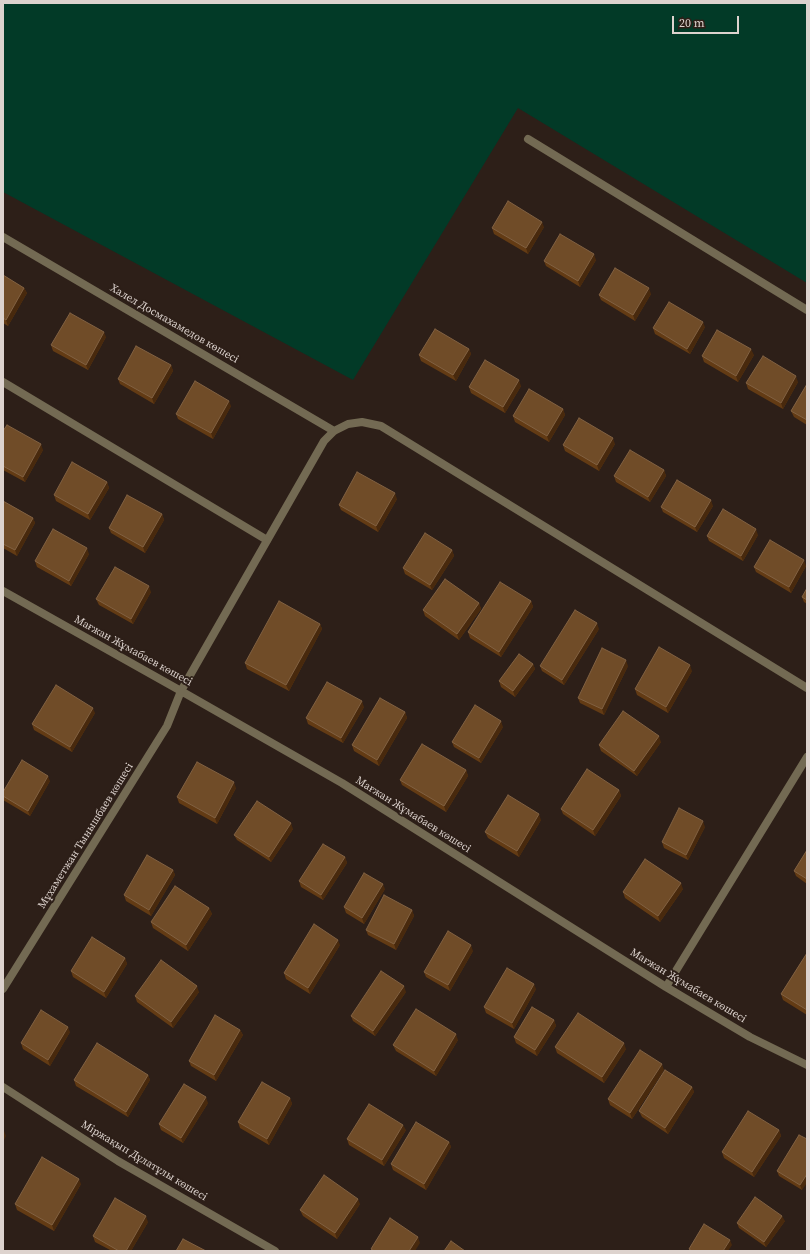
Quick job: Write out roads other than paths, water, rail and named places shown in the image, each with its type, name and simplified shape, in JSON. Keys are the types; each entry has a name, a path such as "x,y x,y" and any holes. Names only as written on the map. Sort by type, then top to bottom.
{"street":[{"path":"528,139 807,310"},
{"name":"Халел Досмахамедов көшесі","path":"3,237 334,431"},
{"path":"3,382 267,540"},
{"path":"334,431 348,424 362,422 381,426 807,688"},
{"name":"Мұхаметжан Тынышбаев көшесі","path":"3,990 167,726 181,691 324,441 334,431"},
{"name":"Мағжан Жұмабаев көшесі","path":"3,591 342,783 666,987 750,1037 807,1066"},
{"path":"666,987 807,757"},
{"name":"Міржақып Дұлатұлы көшесі","path":"3,1087 118,1161 275,1251"}]}
